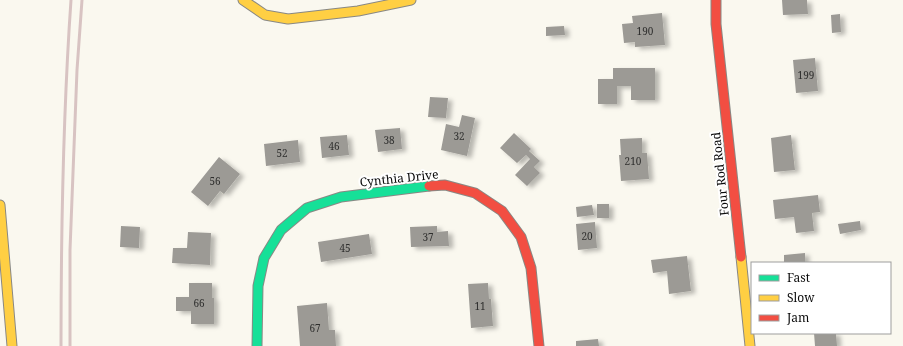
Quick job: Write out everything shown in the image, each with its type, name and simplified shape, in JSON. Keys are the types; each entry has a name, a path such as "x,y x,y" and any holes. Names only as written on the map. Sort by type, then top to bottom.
{"street":[{"path":"243,0 265,15 288,19 358,11 411,0"},
{"name":"Four Rod Road","path":"716,0 716,24 750,346"},
{"name":"Cynthia Drive","path":"257,346 258,286 264,258 281,230 308,208 341,196 445,185 475,193 502,211 521,237 531,268 538,346"},
{"path":"0,205 12,346"}],"building":[{"path":"782,0 807,0 808,14 783,15"},
{"path":"662,13 665,45 635,47 635,42 624,43 622,24 633,23 632,16"},
{"path":"840,14 841,32 832,33 831,15"},
{"path":"564,26 565,35 546,36 546,27"},
{"path":"815,58 818,91 796,93 793,60"},
{"path":"613,68 655,68 655,100 631,100 631,86 617,86 617,104 598,104 598,79 613,79"},
{"path":"430,97 448,98 446,118 428,117"},
{"path":"462,115 475,118 467,156 441,150 446,124 459,127"},
{"path":"400,128 402,149 378,152 375,130"},
{"path":"514,133 531,149 529,151 540,161 534,167 540,173 527,186 515,175 530,159 526,155 517,163 500,148"},
{"path":"347,135 349,155 322,158 320,137"},
{"path":"791,135 795,170 774,172 771,138"},
{"path":"642,138 642,153 647,153 649,179 621,181 619,155 621,155 620,139"},
{"path":"298,140 300,162 266,166 264,144"},
{"path":"219,157 240,174 224,194 220,191 208,206 191,192"},
{"path":"818,195 820,212 812,213 814,231 796,233 794,217 775,219 773,200"},
{"path":"597,204 609,204 609,218 597,218"},
{"path":"592,205 594,215 577,217 576,207"},
{"path":"860,221 861,230 840,234 838,224"},
{"path":"595,222 597,248 578,250 576,224"},
{"path":"121,226 140,227 139,248 120,247"},
{"path":"437,226 437,232 448,231 449,246 411,247 410,227"},
{"path":"188,232 211,233 210,265 172,263 173,248 187,248"},
{"path":"369,234 372,254 321,262 318,242"},
{"path":"805,253 805,262 784,262 784,255"},
{"path":"687,256 691,291 669,294 667,271 653,273 651,260"},
{"path":"189,283 212,283 212,298 214,298 214,324 191,324 191,311 176,311 176,297 189,297"},
{"path":"488,283 493,326 471,328 468,284"},
{"path":"327,303 329,330 335,330 336,346 300,346 297,306"},
{"path":"814,334 836,334 837,346 815,346"},
{"path":"598,339 599,346 576,346 576,341"}],"railway":[{"path":"61,346 63,173 71,0"},
{"path":"70,346 70,250 77,70 82,0"}],"traffic: fast":[{"path":"257,346 258,286 264,258 281,230 307,208 341,197 429,186"}],"traffic: slow":[{"path":"243,0 265,15 288,19 358,11 411,0"},
{"path":"0,205 12,346"},
{"path":"741,257 750,346"}],"traffic: jam":[{"path":"716,0 716,24 741,257"},
{"path":"429,186 445,185 475,193 502,211 521,237 531,268 539,346"}]}
